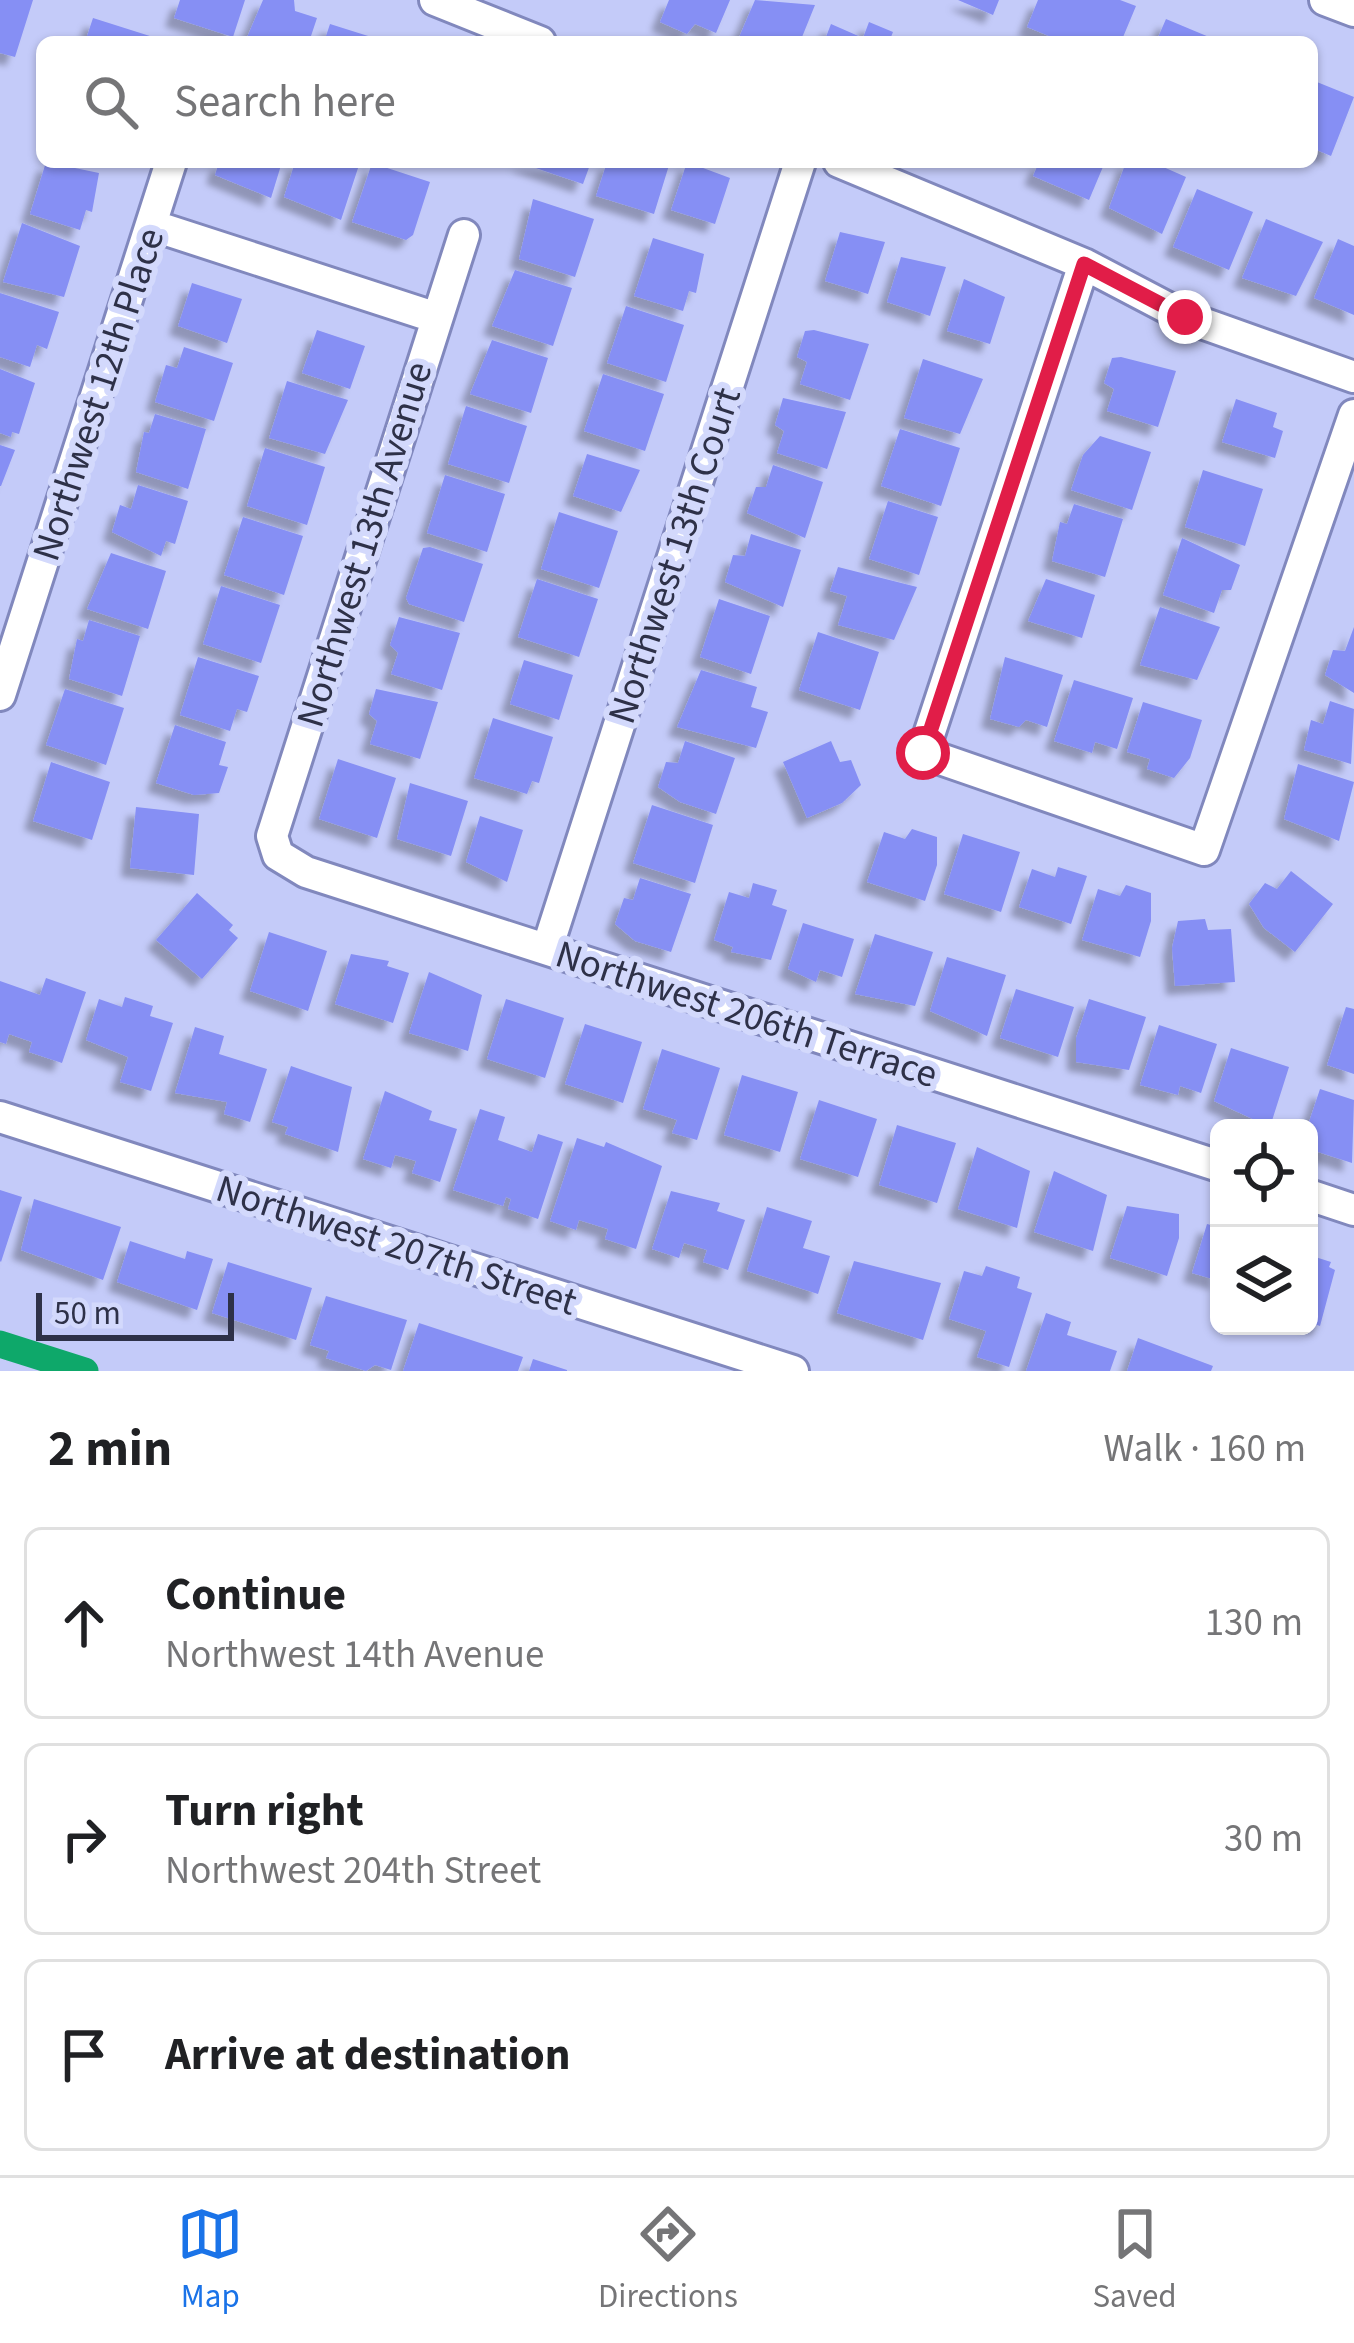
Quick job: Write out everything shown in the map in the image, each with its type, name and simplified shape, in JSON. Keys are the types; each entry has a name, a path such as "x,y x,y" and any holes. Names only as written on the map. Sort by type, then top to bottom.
{"street":[{"path":"435,0 525,36"},
{"path":"1325,0 1354,11"},
{"name":"Northwest 12th Place","path":"0,695 169,168"},
{"name":"Northwest 13th Court","path":"547,949 798,168"},
{"path":"852,168 1084,264 1185,317 1354,377"},
{"path":"151,225 434,317"},
{"name":"Northwest 13th Avenue","path":"278,855 272,836 434,317 464,235"},
{"path":"1084,264 923,753 1204,850 1354,415"},
{"name":"Northwest 206th Terrace","path":"278,855 307,872 1210,1163"},
{"name":"Northwest 207th Street","path":"0,1117 793,1371"},
{"path":"1318,1198 1354,1210"}],"building":[{"path":"0,0 33,0 15,57 0,53"},
{"path":"180,0 245,0 233,36 174,18"},
{"path":"263,0 294,0 295,11 317,18 311,36 248,36"},
{"path":"669,0 730,0 716,33 695,24 687,34 660,22"},
{"path":"755,0 815,5 802,36 740,36"},
{"path":"958,0 999,0 993,15"},
{"path":"1038,0 1120,0 1136,6 1124,36 1049,36 1027,27"},
{"path":"93,18 150,36 87,36"},
{"path":"1166,19 1207,36 1159,36"},
{"path":"869,22 893,32 891,36 864,36"},
{"path":"330,24 368,36 326,36"},
{"path":"831,24 858,36 826,36"},
{"path":"1318,82 1354,97 1331,156 1318,151"},
{"path":"44,168 99,173 92,212 86,210 80,230 30,214"},
{"path":"217,168 280,168 271,198 215,175"},
{"path":"293,168 358,168 341,220 284,197"},
{"path":"370,168 387,168 430,182 413,235 406,240 352,222"},
{"path":"536,168 589,168 583,184"},
{"path":"605,168 668,168 654,214 596,196"},
{"path":"685,168 703,168 730,178 715,224 671,210"},
{"path":"1036,168 1102,168 1089,200 1033,176"},
{"path":"1124,168 1166,168 1186,177 1162,234 1109,208"},
{"path":"1197,189 1253,212 1229,270 1173,247"},
{"path":"533,199 594,219 575,277 519,259"},
{"path":"1266,219 1323,242 1296,296 1242,278"},
{"path":"22,223 80,246 64,297 3,282"},
{"path":"840,232 885,242 868,294 825,281"},
{"path":"653,238 704,254 696,293 689,291 683,311 634,296"},
{"path":"1338,239 1354,246 1354,315 1314,298"},
{"path":"901,257 946,267 930,316 887,302"},
{"path":"515,270 572,288 553,346 492,326"},
{"path":"964,279 1005,297 990,344 947,331"},
{"path":"192,283 242,299 227,343 178,326"},
{"path":"0,293 59,312 47,349 37,345 30,367 0,357"},
{"path":"626,306 684,325 666,382 607,363"},
{"path":"317,330 365,346 350,389 302,373"},
{"path":"805,331 869,344 850,400 800,384 807,362 797,357"},
{"path":"492,340 548,358 531,413 470,394"},
{"path":"184,347 233,363 214,421 155,402 166,365 177,368"},
{"path":"1112,358 1176,371 1158,427 1107,411 1114,389 1104,383"},
{"path":"923,359 983,379 960,434 904,418"},
{"path":"0,369 35,383 19,434 12,432 11,437 0,433"},
{"path":"603,374 664,394 645,451 584,431"},
{"path":"287,381 348,400 325,454 269,438"},
{"path":"783,398 846,412 827,469 777,453 784,431 775,425"},
{"path":"1236,399 1277,413 1273,427 1283,431 1275,458 1222,442"},
{"path":"466,406 527,426 509,483 448,464"},
{"path":"155,414 206,429 188,489 136,472 144,432 149,433"},
{"path":"900,429 960,448 941,506 881,486"},
{"path":"1100,436 1151,452 1132,510 1071,490 1083,455"},
{"path":"0,445 15,450 1,486 0,486"},
{"path":"265,448 325,467 307,525 247,506"},
{"path":"587,454 640,470 621,512 573,496"},
{"path":"773,465 823,482 805,538 747,513 756,487 766,487"},
{"path":"1203,470 1263,489 1245,546 1185,527"},
{"path":"445,475 505,494 487,552 427,533"},
{"path":"138,485 188,501 175,544 166,541 161,556 112,532 120,505 131,509"},
{"path":"888,501 938,517 919,575 869,559"},
{"path":"1074,504 1123,519 1105,577 1052,561 1060,522 1067,524"},
{"path":"559,512 618,531 599,588 541,569"},
{"path":"243,517 303,536 284,595 224,575"},
{"path":"751,534 801,550 783,607 725,582 733,555 745,556"},
{"path":"1182,538 1240,565 1231,590 1222,590 1214,613 1163,595"},
{"path":"423,548 483,564 464,622 409,604 406,598"},
{"path":"111,553 166,571 148,629 87,609"},
{"path":"838,567 917,587 894,640 838,625 847,596 830,591"},
{"path":"537,579 598,599 579,657 518,637"},
{"path":"1046,579 1095,595 1082,638 1028,621"},
{"path":"221,586 280,605 261,663 203,644"},
{"path":"719,599 770,616 751,674 700,657"},
{"path":"1160,607 1220,627 1197,680 1140,665"},
{"path":"399,617 460,633 442,690 391,674 398,653 390,645"},
{"path":"89,620 140,636 122,696 69,679 77,639 83,641"},
{"path":"1354,627 1354,693 1325,675 1333,650 1345,651"},
{"path":"818,632 879,652 860,710 799,690"},
{"path":"198,657 259,676 247,712 237,709 230,731 180,715"},
{"path":"1005,657 1063,675 1047,727 1026,720 1019,727 990,719"},
{"path":"524,660 573,675 559,720 510,704"},
{"path":"701,670 757,687 751,707 768,712 756,748 677,727"},
{"path":"1074,680 1133,698 1117,749 1095,742 1092,753 1054,741"},
{"path":"65,689 124,708 106,765 46,745"},
{"path":"376,689 438,702 420,759 370,744 377,721 369,714"},
{"path":"1330,701 1354,709 1351,764 1304,750 1311,720 1323,724"},
{"path":"1143,702 1202,720 1190,758 1174,778 1147,769 1150,759 1127,752"},
{"path":"493,718 553,737 539,783 532,781 527,794 474,778"},
{"path":"175,725 226,742 219,765 228,767 219,793 194,795 156,783"},
{"path":"685,741 735,758 716,814 680,802 658,787 666,762 678,763"},
{"path":"831,741 840,762 851,760 861,785 842,803 807,818 783,762"},
{"path":"338,759 396,778 377,838 319,819"},
{"path":"51,762 110,782 92,840 33,821"},
{"path":"1298,764 1354,782 1339,841 1284,819"},
{"path":"410,783 468,801 451,856 397,839"},
{"path":"652,805 713,825 695,883 633,863"},
{"path":"136,807 199,814 194,875 130,868"},
{"path":"480,816 523,830 507,882 466,862"},
{"path":"912,829 937,837 937,865 925,901 867,882 884,832 905,839"},
{"path":"963,834 1020,852 1001,912 944,894"},
{"path":"1058,867 1087,876 1071,924 1019,907 1032,869 1055,877"},
{"path":"1291,871 1333,904 1295,952 1264,928 1249,904 1265,883 1277,889"},
{"path":"640,878 691,894 671,952 635,941 615,924 624,898 633,900"},
{"path":"753,883 777,890 772,905 787,910 771,960 731,952 733,947 714,940 729,892 749,898"},
{"path":"1126,885 1151,893 1151,921 1140,957 1082,940 1098,889 1120,896"},
{"path":"197,893 233,925 229,930 238,938 202,979 156,940"},
{"path":"1205,919 1208,930 1231,929 1235,982 1175,986 1172,948 1178,921"},
{"path":"803,923 854,939 842,977 820,970 816,982 788,969"},
{"path":"269,932 327,951 308,1011 250,991"},
{"path":"875,934 933,952 915,1006 855,994"},
{"path":"351,954 389,961 387,966 409,973 393,1023 335,1004"},
{"path":"947,957 1006,975 987,1036 930,1011"},
{"path":"429,972 482,995 468,1051 409,1033"},
{"path":"46,978 86,992 62,1063 29,1052 32,1042 9,1034 6,1044 0,1042 0,981 40,995"},
{"path":"1016,989 1074,1007 1058,1057 1000,1038"},
{"path":"125,997 153,1006 150,1016 173,1023 151,1091 120,1082 128,1057 86,1040 99,999 122,1007"},
{"path":"506,999 564,1018 545,1078 487,1059"},
{"path":"1089,999 1146,1017 1129,1070 1076,1062 1076,1038"},
{"path":"1346,1007 1354,1009 1354,1074 1327,1065"},
{"path":"585,1024 642,1042 623,1103 565,1084"},
{"path":"1159,1025 1217,1044 1201,1093 1180,1086 1178,1095 1140,1085"},
{"path":"195,1027 224,1036 219,1054 267,1069 250,1122 224,1114 227,1102 175,1093"},
{"path":"1231,1048 1289,1067 1273,1119 1253,1119 1214,1101"},
{"path":"662,1049 720,1068 697,1140 672,1133 677,1120 643,1109"},
{"path":"291,1066 352,1087 338,1152 285,1134 288,1127 272,1122"},
{"path":"742,1075 798,1092 780,1152 724,1135"},
{"path":"1320,1089 1354,1100 1352,1163 1318,1152 1318,1119 1310,1119"},
{"path":"385,1091 432,1111 429,1120 457,1129 440,1182 412,1173 416,1161 395,1155 391,1168 363,1159"},
{"path":"819,1100 877,1119 858,1177 800,1159"},
{"path":"480,1109 505,1117 498,1140 532,1152 538,1134 563,1142 538,1219 508,1209 511,1199 506,1197 503,1206 453,1190"},
{"path":"897,1125 956,1143 937,1203 879,1185"},
{"path":"577,1138 604,1147 606,1142 662,1166 636,1249 605,1239 608,1229 579,1220 576,1230 550,1221"},
{"path":"977,1147 1030,1171 1017,1228 958,1209"},
{"path":"1054,1171 1107,1195 1093,1251 1034,1232"},
{"path":"0,1190 22,1197 1,1262 0,1261"},
{"path":"671,1191 720,1203 717,1211 745,1220 728,1270 703,1262 707,1250 684,1243 679,1258 652,1249"},
{"path":"34,1199 121,1227 103,1280 21,1250"},
{"path":"1127,1206 1179,1214 1179,1238 1167,1276 1110,1258"},
{"path":"767,1207 812,1221 803,1248 830,1256 818,1294 747,1271"},
{"path":"1207,1224 1210,1225 1210,1278 1192,1273"},
{"path":"130,1241 185,1259 187,1251 213,1259 197,1310 117,1282"},
{"path":"1318,1258 1331,1262 1329,1267 1335,1270 1320,1326"},
{"path":"854,1261 941,1283 923,1340 837,1313"},
{"path":"228,1262 312,1288 296,1340 212,1313"},
{"path":"986,1266 1020,1277 1017,1288 1032,1293 1009,1367 977,1357 986,1331 949,1319 964,1271 982,1276"},
{"path":"326,1296 407,1320 391,1370 375,1365 366,1371 326,1358 329,1351 310,1345"},
{"path":"1046,1313 1071,1322 1067,1335 1117,1351 1110,1371 1026,1371"},
{"path":"419,1323 523,1357 518,1371 403,1371"},
{"path":"1138,1338 1213,1366 1211,1371 1127,1371"},
{"path":"533,1359 567,1370 567,1371 529,1371"}],"waterway":[{"path":"0,1344 85,1371"}],"route":[{"path":"923,753 1084,264 1185,317"}]}
